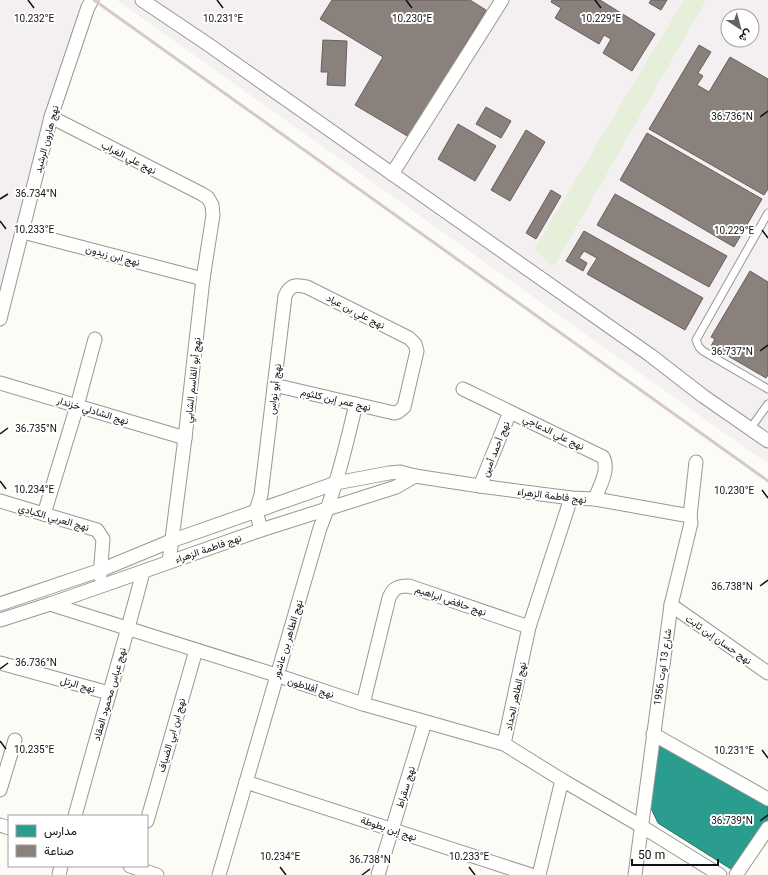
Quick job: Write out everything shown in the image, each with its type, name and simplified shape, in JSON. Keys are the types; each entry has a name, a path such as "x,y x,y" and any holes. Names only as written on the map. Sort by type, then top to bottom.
{"street":[{"path":"142,0 650,355 703,396 768,441"},
{"path":"392,174 502,0"},
{"name":"نهج هارون الرشيد","path":"0,319 50,117 90,4"},
{"name":"نهج علي الغراب","path":"50,117 208,198"},
{"name":"نهج أبو القاسم الشابي","path":"169,562 203,279 213,215 212,205 208,198"},
{"name":"نهج ابن زيدون","path":"22,232 203,279"},
{"name":"نهج علي بن عياد","path":"293,286 307,287 409,338 415,344 417,351 404,407 398,412"},
{"name":"نهج أبو نواس","path":"256,511 260,496 285,296 288,288 293,286"},
{"path":"44,514 77,406 95,339"},
{"name":"نهج الشادلي خزندار","path":"0,383 185,438"},
{"name":"نهج عمر إبن كلثوم","path":"274,384 394,413 398,412"},
{"name":"نهج علي الدعاجي","path":"463,389 603,457 606,462 606,468 595,499"},
{"name":"نهج الطاهر بن عاشور","path":"219,875 320,528 329,508 356,404"},
{"name":"نهج أحمد أمين","path":"480,486 510,412"},
{"name":"شارع 13 اوت 1956","path":"635,875 671,605 691,523 690,516 696,462"},
{"name":"نهج فاطمة الزهراء","path":"0,604 101,570 171,541 336,483 389,473 400,472 415,476 480,486 571,498 595,499 690,516"},
{"name":"نهج فاطمة الزهراء","path":"0,620 143,572 261,530 396,487 415,476"},
{"path":"260,496 272,506 278,525"},
{"name":"نهج الطاهر الحداد","path":"571,498 529,627 504,744 641,826 706,871 720,875"},
{"name":"نهج العربي الكبادي","path":"0,501 97,530 103,539 99,586"},
{"path":"256,511 261,530"},
{"name":"نهج عباس محمود العقاد","path":"75,815 143,572"},
{"name":"نهج حافض ابراهيم","path":"363,704 389,598 391,592 396,587 409,586 529,627"},
{"name":"نهج أفلاطون","path":"50,604 363,704 504,744"},
{"name":"نهج حسان إبن ثابت","path":"671,605 768,673"},
{"name":"نهج ابن ابي الضياف","path":"148,818 196,650"},
{"name":"نهج الرتل","path":"0,663 109,693"},
{"name":"نهج سقراط","path":"378,875 424,722"},
{"path":"653,734 768,799"},
{"path":"0,790 15,740"},
{"path":"539,875 562,780"},
{"name":"نهج إبن بطوطة","path":"246,782 531,875"},
{"path":"736,875 768,828"},
{"path":"132,869 157,875"}],"lane":[{"path":"768,213 696,340 699,347 703,351 768,389"},
{"path":"750,429 768,404"}],"shaded area":[{"path":"0,0 78,0 81,2 0,294"},
{"path":"117,0 768,0 768,463 755,455"}],"green space":[{"path":"684,0 706,0 554,266 534,250"}],"building: مدارس":[{"path":"662,743 768,806 768,819 734,871 658,823 650,806 656,745"}],"building: صناعة":[{"path":"332,0 470,0 486,10 409,137 355,105 383,57 320,19"},
{"path":"552,0 600,0 655,34 632,71 603,53 611,39 604,35 599,44 555,18 561,8 551,2"},
{"path":"651,0 667,0 661,10 649,3"},
{"path":"323,40 347,41 345,86 327,85 328,72 321,72"},
{"path":"699,45 711,52 698,73 703,76 697,85 709,92 730,57 768,79 768,189 764,195 649,129"},
{"path":"486,107 511,121 501,138 476,124"},
{"path":"458,124 496,146 475,181 438,159"},
{"path":"526,130 545,142 510,201 491,190"},
{"path":"647,133 762,199 734,247 620,180"},
{"path":"551,190 561,196 536,239 526,233"},
{"path":"615,194 727,256 709,287 597,225"},
{"path":"584,231 703,298 685,330 587,274 597,258 584,251 579,258 587,263 583,271 566,261"},
{"path":"750,271 768,282 768,375 766,378 711,346 715,339 711,337"}],"railway":[{"path":"94,0 768,481"}]}
